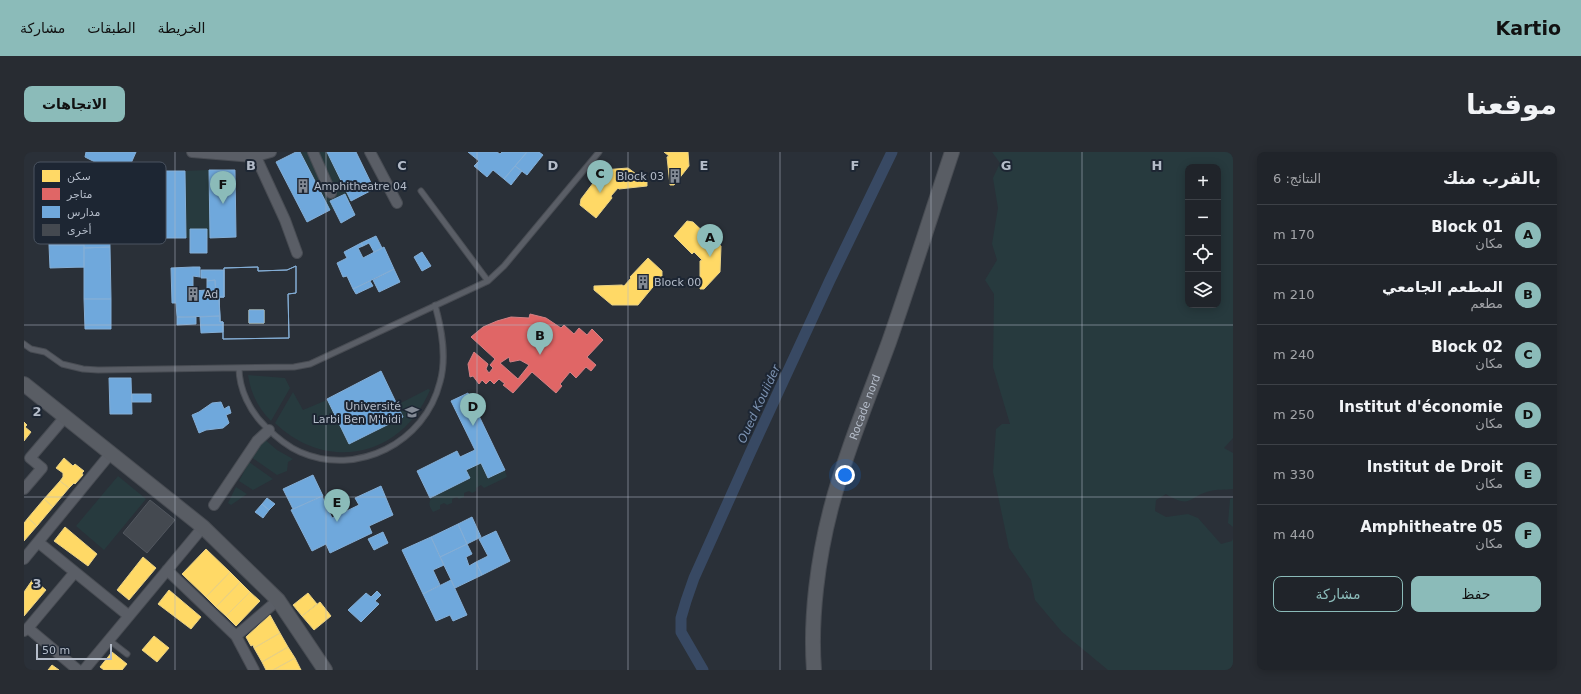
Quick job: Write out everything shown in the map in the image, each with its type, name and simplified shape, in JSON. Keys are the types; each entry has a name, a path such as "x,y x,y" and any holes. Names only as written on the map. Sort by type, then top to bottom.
{"main road":[{"name":"Rocade nord","path":"814,670 814,619 822,546 831,507 843,468 889,341 952,152"},
{"path":"26,389 65,417 203,527 278,600 325,670"}],"street":[{"path":"192,152 256,157 271,152"},
{"path":"313,152 331,193"},
{"path":"370,152 397,203"},
{"path":"256,157 285,220 297,253"},
{"path":"24,490 42,468 27,455 65,417"},
{"path":"214,505 257,441 270,430"},
{"path":"24,559 111,453"},
{"path":"84,670 203,527"},
{"path":"38,542 129,616"},
{"path":"167,570 236,636 254,670"},
{"path":"75,572 26,629 78,670"},
{"path":"236,636 278,600"}],"lane":[{"path":"24,344 31,349 45,352 62,364 83,369 294,367 310,364 488,281 504,266 599,152"},
{"path":"420,191 488,281"},
{"path":"239,368 239,379 248,402 260,421 288,446 299,452 318,458 337,460 357,459 377,454 405,438 420,422 429,410 440,382 444,352 435,305"},
{"path":"109,640 127,654"}],"green space":[{"path":"300,152 327,152 351,201 348,201 344,194 330,201 333,208 330,210"},
{"path":"992,152 1233,152 1233,438 1224,448 1233,453 1233,489 1210,491 1185,501 1174,499 1166,494 1156,500 1155,511 1166,517 1188,514 1198,518 1221,544 1232,541 1233,538 1233,670 1108,670 1062,632 1035,600 1031,580 1009,548 993,472 996,429 1002,424 1010,424 993,367 994,294 985,280 997,260 992,244 998,208 993,178 1000,163"},
{"path":"209,170 210,238 207,238 206,229 191,229 190,238 186,238 185,171"},
{"path":"248,375 285,378 290,388 271,421 262,411 256,400"},
{"path":"428,389 430,390 417,413 401,430 382,443 362,450 340,452 317,448 295,439 275,423 293,392 303,410 327,400 350,444 403,417 397,405"},
{"path":"263,438 277,450 293,459 288,462 287,471 277,475 251,457"},
{"path":"249,462 273,479 253,490 239,481"},
{"path":"481,463 488,478 505,470 507,477 484,488 481,485 472,493 469,491 464,493 464,497 452,499 452,503 447,505 444,503 440,505 440,509 433,512 430,504 432,497 470,478 466,470"},
{"path":"118,476 146,499 104,550 76,526"},
{"path":"236,487 247,494 231,505 228,503"},
{"path":"1233,498 1233,527 1228,523 1230,499"}],"building: سكن":[{"name":"Block 03","path":"664,152 688,152 689,166 674,185 670,185 667,157 669,156"},
{"path":"628,168 647,182 647,186 618,188 596,218 580,205 581,199 603,170"},
{"path":"687,221 693,222 713,241 714,240 721,246 720,272 704,289 700,289 700,261 702,260 694,252 692,254 674,236"},
{"name":"Block 00","path":"648,258 662,271 662,276 638,305 612,305 594,290 594,286 624,286 631,278 630,277"},
{"path":"249,310 264,310 264,323 249,323"},
{"path":"24,422 27,425 25,427 31,432 24,441"},
{"path":"64,458 73,466 75,464 84,471 82,473 83,475 69,488 60,481 63,477 63,473 56,468"},
{"path":"60,481 69,488 53,507 44,499"},
{"path":"44,499 53,507 37,526 28,518"},
{"path":"28,518 37,526 24,541 24,523"},
{"path":"65,527 97,554 88,566 54,541"},
{"path":"206,549 230,572 206,597 182,574"},
{"path":"143,557 156,568 129,600 117,590"},
{"path":"230,572 240,582 216,607 206,597"},
{"path":"33,579 46,590 24,616 24,592"},
{"path":"240,582 250,592 226,616 216,607"},
{"path":"169,590 201,617 191,629 158,604"},
{"path":"250,592 260,601 236,626 226,616"},
{"path":"308,593 317,604 302,616 293,605"},
{"path":"320,602 331,616 314,630 302,616"},
{"path":"270,615 280,633 254,648 253,645 251,646 246,637"},
{"path":"280,633 288,647 262,662 254,648"},
{"path":"154,636 169,648 157,662 142,650"},
{"path":"288,647 295,658 273,670 266,670 262,662"},
{"path":"112,652 127,664 122,670 104,670 100,667"},
{"path":"295,658 301,670 273,670"},
{"path":"52,665 59,670 48,670"}],"building: متاجر":[{"path":"530,314 546,318 561,328 564,325 574,334 579,328 587,335 592,329 603,340 587,357 596,365 591,371 586,367 576,378 570,372 560,384 562,386 556,393 532,372 513,393 503,385 505,384 499,379 494,384 490,380 486,384 482,380 479,384 473,376 470,377 468,364 474,352 488,364 486,369 489,373 493,368 490,365 495,359 471,337 483,327 497,321 511,317 529,318","holes":["509,357 510,362 520,360 529,365 518,379 500,363"]}],"building: مدارس":[{"path":"86,152 136,152 132,162 95,162 85,157"},
{"name":"Amphitheatre 04","path":"296,152 300,152 330,210 307,222 276,162"},
{"path":"327,152 356,152 374,189 351,201"},
{"path":"468,152 497,152 500,154 502,152 527,152 504,179 493,170 487,177 474,166 479,161"},
{"path":"527,152 539,152 543,155 527,175 515,166"},
{"path":"515,166 522,171 511,185 504,179"},
{"path":"209,170 235,170 236,237 210,238"},
{"path":"166,171 185,171 186,238 166,238"},
{"path":"345,194 355,215 341,223 330,201"},
{"path":"190,229 207,229 207,253 190,253"},
{"path":"376,236 382,248 374,252 369,243 363,246 361,243"},
{"path":"361,243 363,246 358,248 363,258 384,247 394,269 353,289 347,276 343,277 337,263 347,258 344,252"},
{"path":"84,244 110,244 110,247 84,248"},
{"path":"84,244 84,245 49,245"},
{"path":"49,245 84,245 84,267 50,268"},
{"path":"110,247 111,299 84,299 84,248"},
{"path":"422,252 431,266 422,271 414,257"},
{"path":"296,266 296,293 288,294 289,338 223,339 223,322 220,322 219,297 224,297 224,268 258,267 258,271 287,270","holes":["249,310 264,310 264,323 249,323"]},
{"path":"296,266 296,293 288,294 289,338 223,339 223,322 220,322 219,297 224,297 224,268 258,267 258,271 287,270"},
{"name":"Ad","path":"200,267 200,277 193,276 193,291 207,290 207,281 215,280 216,297 219,297 220,316 177,317 176,303 172,303 171,268"},
{"path":"394,269 400,282 379,292 373,280"},
{"path":"201,270 224,270 224,297 216,297 215,280 207,281 207,278 201,278"},
{"path":"370,281 373,286 356,294 353,289"},
{"path":"84,299 111,299 111,329 85,329"},
{"path":"220,316 220,322 223,322 223,332 201,333 200,317"},
{"path":"177,317 196,317 196,324 177,325"},
{"path":"381,371 403,417 349,444 327,399"},
{"path":"109,378 131,378 132,414 110,414"},
{"path":"468,393 505,470 488,478 481,463 466,470 470,478 430,498 417,471 457,451 460,457 475,450 451,401"},
{"path":"132,394 151,394 151,402 132,402"},
{"path":"221,402 224,409 229,406 231,413 226,415 229,423 223,428 206,430 199,433 192,415 212,403"},
{"path":"313,475 323,496 293,509 283,489"},
{"path":"381,486 393,515 369,526 372,533 330,553 326,544 312,551 291,510 322,496 332,518 359,505 355,498"},
{"path":"267,498 275,504 269,510 262,504"},
{"path":"262,504 269,510 263,518 255,512"},
{"path":"472,517 481,537 467,544 458,524"},
{"path":"458,524 467,544 440,557 431,537"},
{"path":"496,531 510,561 482,575 476,562 488,556 479,539"},
{"path":"383,532 388,543 374,550 368,539"},
{"path":"431,537 444,565 433,570 440,585 423,594 402,550"},
{"path":"467,544 472,554 466,557 469,566 476,562 482,575 455,588 440,557"},
{"path":"451,580 467,615 453,621 450,615 436,621 423,594"},
{"path":"377,591 381,595 375,601 379,604 361,622 348,610 366,593 371,597"}],"building: أخرى":[{"path":"150,500 175,520 147,553 123,533"}],"waterway":[{"name":"Oued Kouiider","path":"703,670 681,632 681,618 694,578 830,280 892,152"}],"place":[{"name":"Block 03","path":"675,176"},
{"name":"Amphitheatre 04","path":"303,186"},
{"name":"Block 02","path":"600,193"},
{"name":"Amphitheatre 05","path":"223,204"},
{"name":"Block 01","path":"710,257"},
{"name":"Block 00","path":"643,282"},
{"name":"Ad","path":"193,294"},
{"name":"المطعم الجامعي","path":"540,355"},
{"name":"Université Larbi Ben M'hidi","path":"412,412"},
{"name":"Institut d'économie","path":"473,426"},
{"name":"Institut de Droit","path":"337,522"}]}
